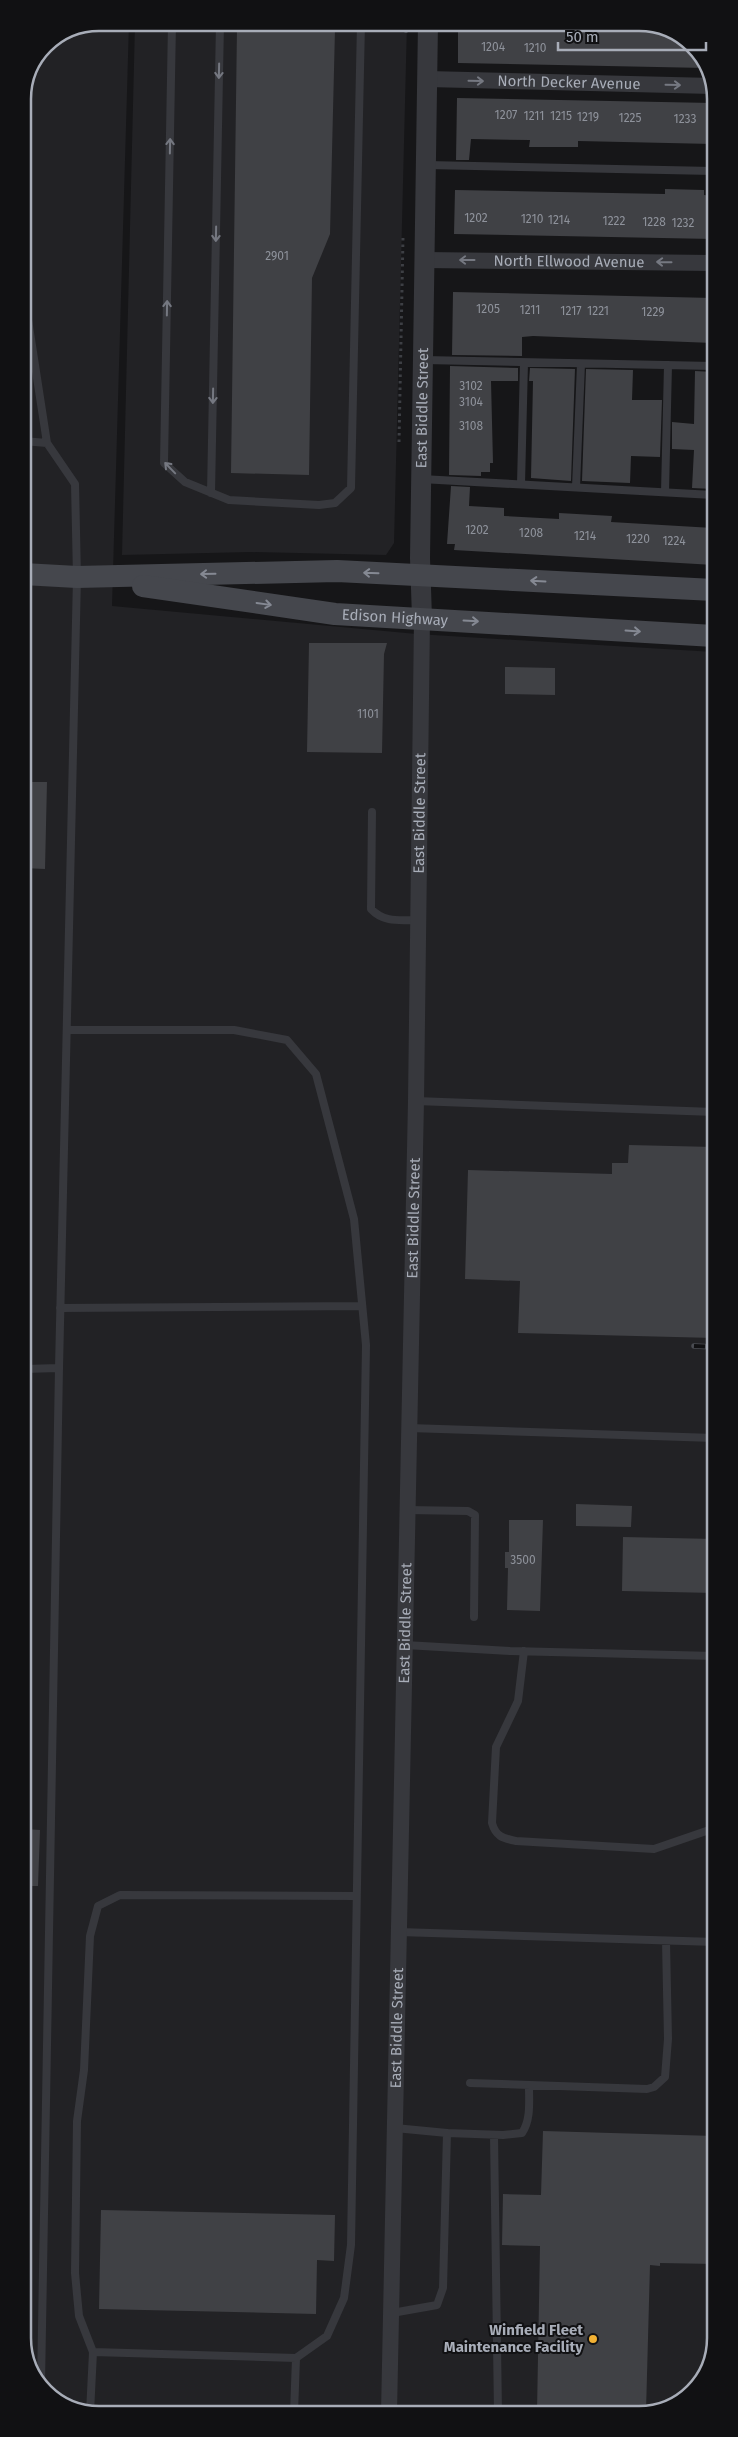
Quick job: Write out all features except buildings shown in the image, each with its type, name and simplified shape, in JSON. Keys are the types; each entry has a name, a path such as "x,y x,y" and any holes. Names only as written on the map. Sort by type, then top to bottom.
{"main road":[{"name":"Edison Highway","path":"31,574 77,577 336,571 707,590"},
{"name":"Edison Highway","path":"77,577 336,614 707,636"}],"street":[{"name":"East Biddle Street","path":"390,2406 416,1101 422,618 419,574 428,31"},
{"name":"North Decker Avenue","path":"427,80 705,86"},
{"name":"North Ellwood Avenue","path":"424,260 707,263"}],"lane":[{"path":"172,31 164,463 185,482 229,500 319,505 335,503 350,488 361,31"},
{"path":"211,493 220,31"},
{"path":"425,165 707,171"},
{"path":"31,339 47,443 75,484 77,577 60,1308 41,2374"},
{"path":"422,360 707,366"},
{"path":"520,484 524,363"},
{"path":"576,487 581,364"},
{"path":"666,492 668,365"},
{"path":"31,442 47,443"},
{"path":"421,479 707,495"},
{"path":"372,812 371,910 378,916 389,920 417,920"},
{"path":"67,1030 234,1030 287,1040 316,1074 354,1219 366,1345 351,2245 344,2298 327,2336 296,2358 93,2352"},
{"path":"416,1101 707,1112"},
{"path":"60,1308 362,1306"},
{"path":"31,1369 59,1368"},
{"path":"409,1428 707,1438"},
{"path":"408,1510 468,1511 475,1516 474,1617"},
{"path":"405,1645 524,1651 707,1656"},
{"path":"524,1651 518,1701 496,1747 492,1823 494,1833 502,1838 516,1841 654,1849 707,1831"},
{"path":"90,2405 93,2352 79,2316 75,2274 75,2245 77,2121 84,2070 90,1936 98,1906 120,1895 356,1896"},
{"path":"399,1932 707,1942"},
{"path":"470,2083 647,2089 661,2082 665,2078 668,2039 666,1941"},
{"path":"395,2128 494,2135 522,2133 527,2126 529,2113 529,2086"},
{"path":"392,2313 437,2305 444,2288 447,2133"},
{"path":"494,2135 498,2406"},
{"path":"294,2406 296,2358"}],"shaded area":[{"path":"129,31 112,606 417,634 707,652 706,2347 698,2372 687,2386 669,2399 639,2406 94,2406 65,2397 48,2383 36,2364 31,2338 31,99 36,73 51,51 61,43 73,36 86,33"},
{"path":"135,31 407,31 394,543 386,555 250,552 122,555"}],"railway":[{"path":"694,1346 707,1347"}],"place":[{"name":"Winfield Fleet Maintenance Facility","path":"593,2339"}]}
